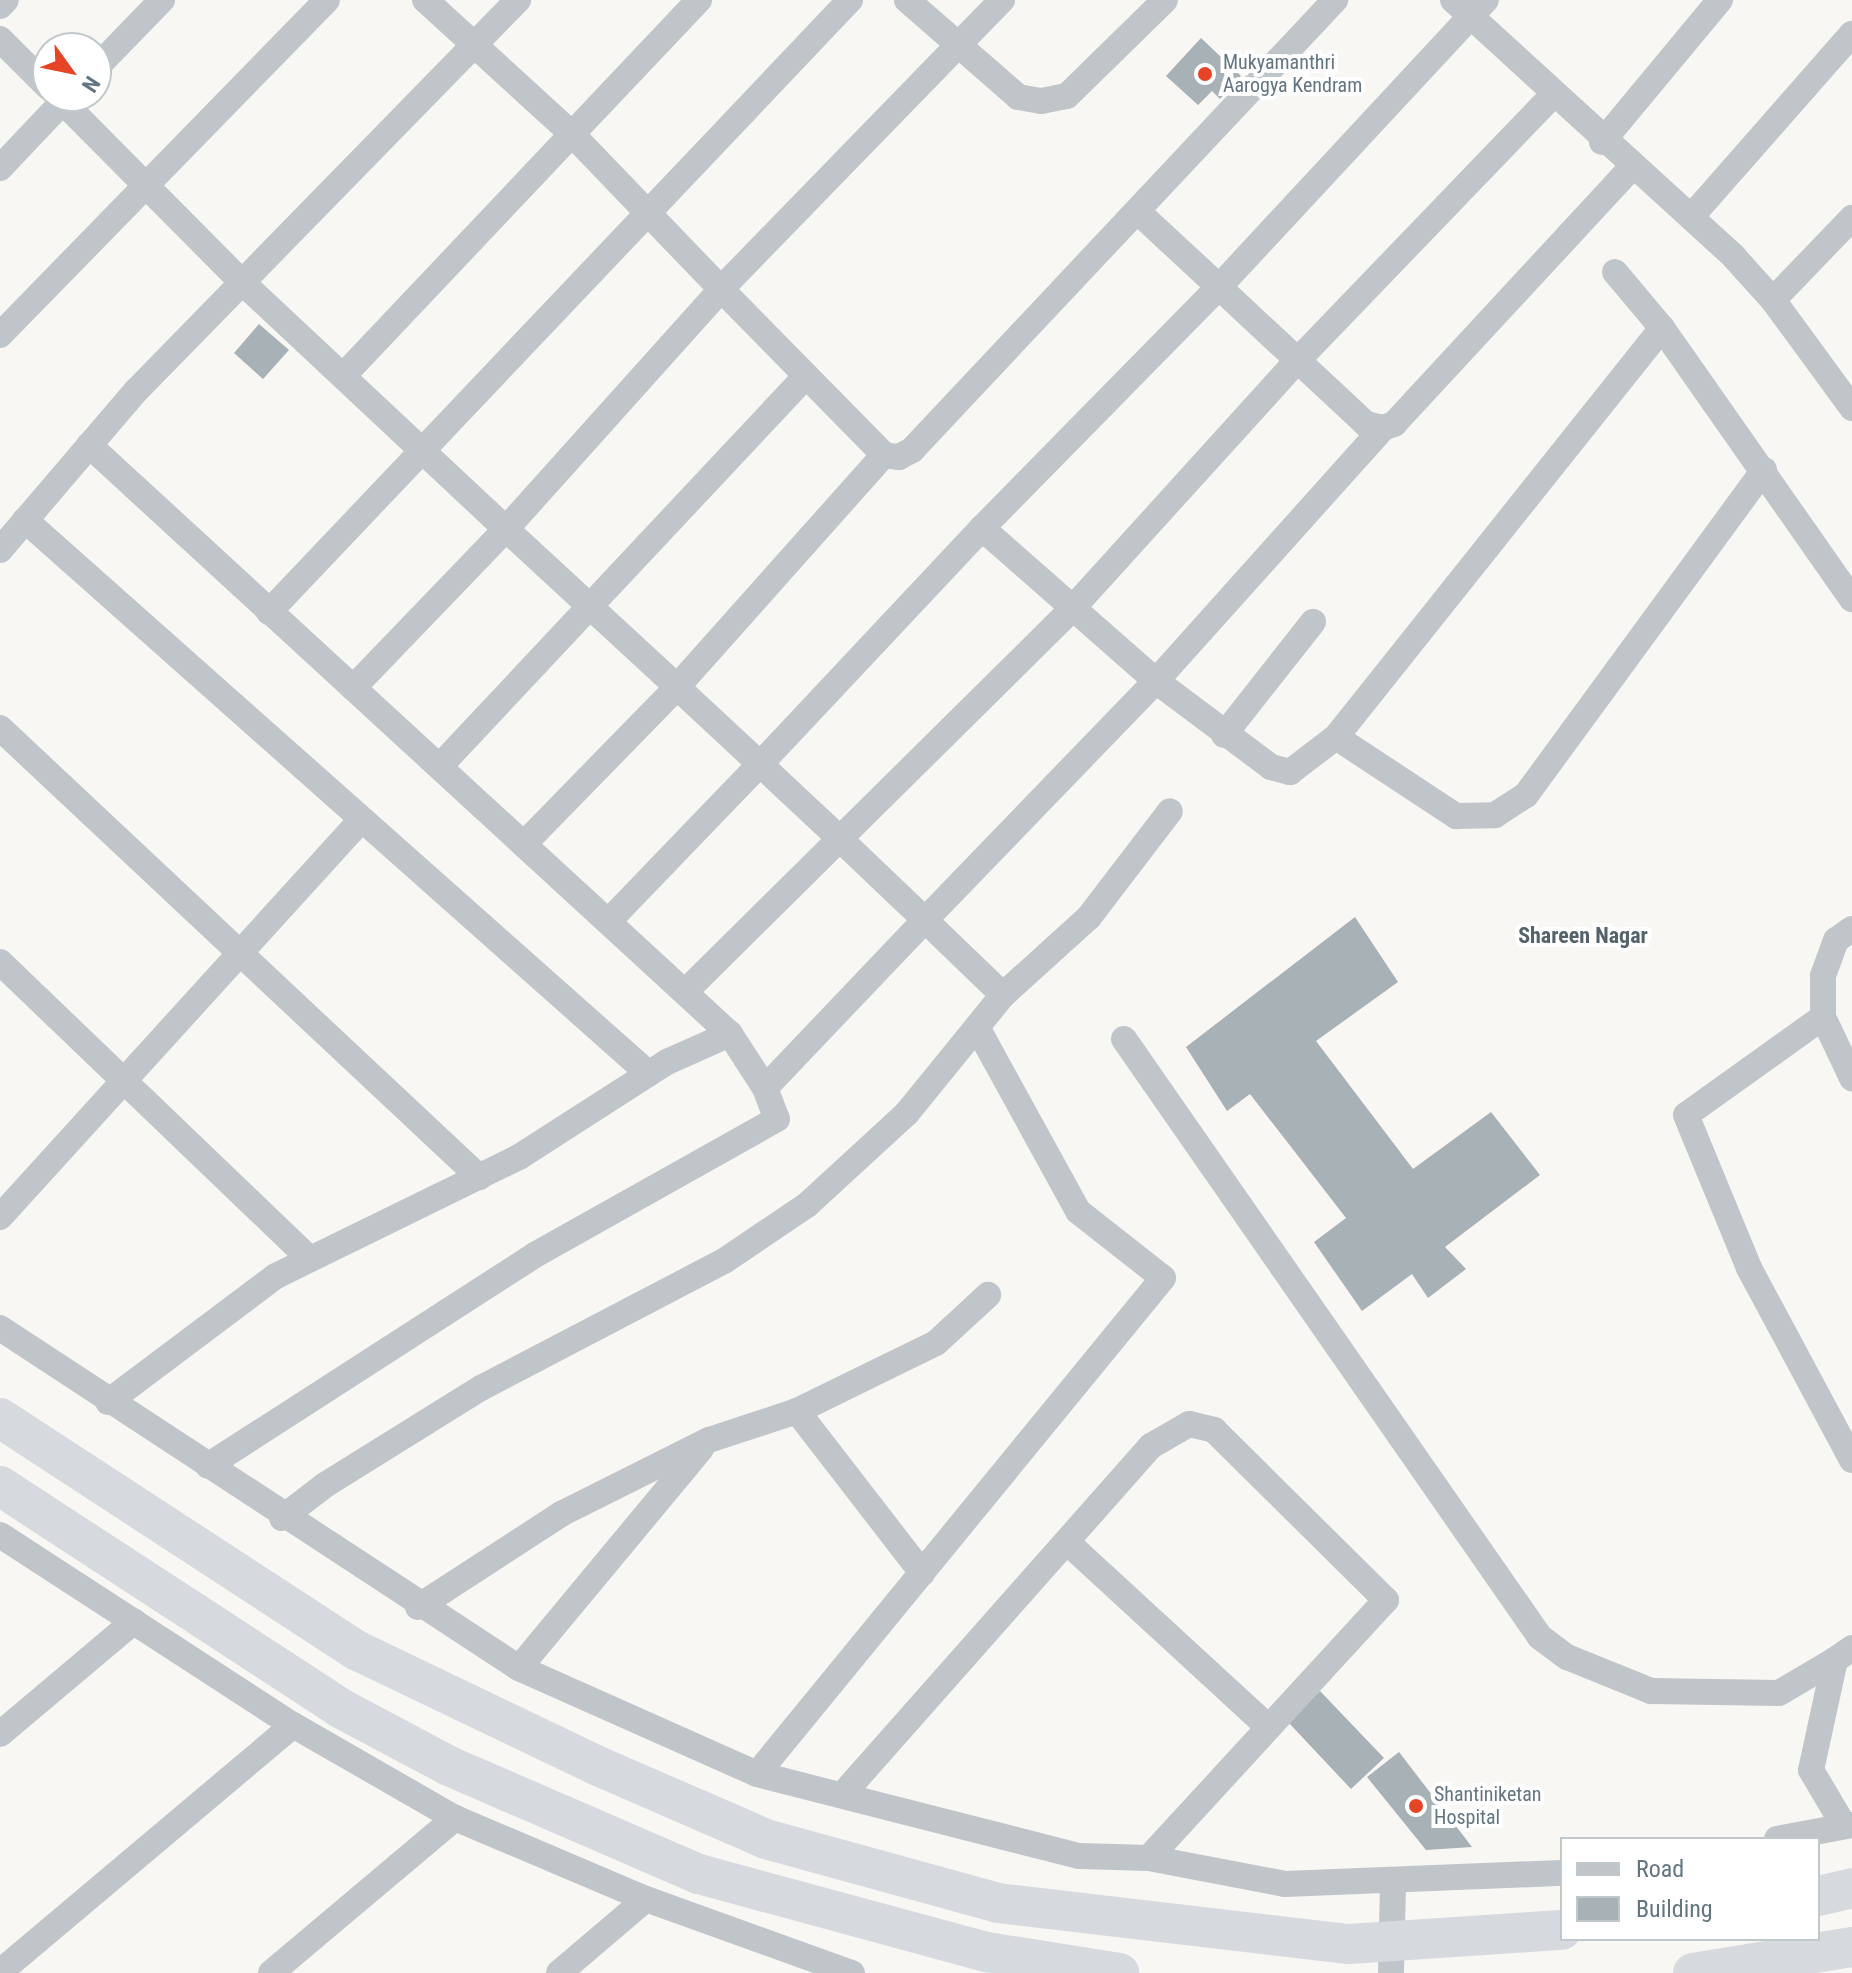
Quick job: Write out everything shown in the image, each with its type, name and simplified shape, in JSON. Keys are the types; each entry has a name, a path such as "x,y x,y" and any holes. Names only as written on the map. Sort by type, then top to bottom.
{"highway":[{"path":"0,1418 358,1651 598,1766 766,1839 998,1903 1349,1944 1391,1957 1560,1930"},
{"path":"0,1486 340,1708 477,1778 699,1874 987,1952 1119,1973"},
{"path":"1820,1896 1852,1888"},
{"path":"1693,1973 1852,1947"}],"street":[{"path":"0,6 6,0"},
{"path":"112,52 162,0"},
{"path":"0,335 327,0"},
{"path":"425,0 572,134 884,455 899,457 912,450 1335,0"},
{"path":"0,550 89,445 243,283 476,48 518,0"},
{"path":"343,376 699,0"},
{"path":"269,612 425,453 850,0"},
{"path":"907,0 1018,97 1041,101 1067,96 1165,0"},
{"path":"353,688 506,529 721,289 1002,0"},
{"path":"1602,142 1720,0"},
{"path":"608,922 982,528 1219,287 1470,6 1553,95 1631,168 1691,217 1773,300 1852,408"},
{"path":"1691,217 1852,34"},
{"path":"0,39 32,69"},
{"path":"685,992 1071,610 1296,362 1553,95"},
{"path":"0,168 45,112"},
{"path":"75,112 243,283 839,838 1003,995"},
{"path":"765,1088 1156,681 1383,428 1394,424 1631,168"},
{"path":"1137,211 1366,424 1383,428"},
{"path":"1773,300 1852,218"},
{"path":"1615,272 1662,328 1852,599"},
{"path":"982,528 1071,610 1224,735 1271,767 1290,772 1336,737 1662,328"},
{"path":"440,766 806,376"},
{"path":"89,445 730,1034 765,1088 777,1119 535,1255 208,1466"},
{"path":"524,844 677,687 884,455"},
{"path":"1336,737 1456,816 1495,815 1526,795 1764,470"},
{"path":"25,520 649,1074"},
{"path":"1224,735 1313,622"},
{"path":"0,728 479,1177"},
{"path":"282,1518 325,1485 481,1388 724,1261 807,1205 886,1135 979,1031 1003,995 1089,917 1170,811"},
{"path":"3,1208 125,1082 361,820"},
{"path":"1852,929 1836,940 1823,976 1823,1017 1852,1078"},
{"path":"0,962 310,1259"},
{"path":"1823,1017 1686,1115 1749,1268 1852,1460"},
{"path":"757,1774 1163,1278 1078,1211 979,1031"},
{"path":"108,1402 276,1276 479,1177 649,1074 730,1034"},
{"path":"1124,1039 1540,1637 1567,1657 1651,1691 1779,1693 1843,1654"},
{"path":"418,1607 561,1514 709,1440 797,1411 936,1343 988,1295"},
{"path":"0,1328 282,1518 418,1607 519,1668 757,1774 1079,1856 1149,1858 1285,1884 1393,1883 1560,1873"},
{"path":"797,1411 922,1573"},
{"path":"843,1794 1151,1446 1189,1424 1214,1430 1386,1600 1149,1858"},
{"path":"519,1668 709,1440"},
{"path":"0,1535 293,1725 455,1818 646,1899 839,1971"},
{"path":"1068,1543 1267,1726"},
{"path":"0,1734 134,1621"},
{"path":"1788,1837 1848,1826 1811,1770 1843,1654"},
{"path":"0,1972 293,1725"},
{"path":"271,1973 455,1818"},
{"path":"1391,1957 1393,1883"},
{"path":"559,1973 646,1899"}],"building":[{"path":"1201,38 1241,76 1220,99 1212,91 1198,105 1166,76"},
{"path":"259,324 289,350 263,379 234,353"},
{"path":"1355,917 1398,982 1316,1041 1413,1169 1491,1112 1540,1175 1445,1247 1466,1269 1428,1298 1412,1274 1362,1311 1314,1242 1346,1218 1250,1094 1227,1111 1186,1047"},
{"path":"1320,1691 1384,1758 1351,1789 1288,1722"},
{"path":"1399,1752 1472,1847 1426,1850 1367,1777"}],"place":[{"name":"Mukyamanthri Aarogya Kendram","path":"1205,74"},
{"name":"Shantiniketan Hospital","path":"1416,1806"}],"district":[{"name":"Shareen Nagar","path":"1583,936"}]}
